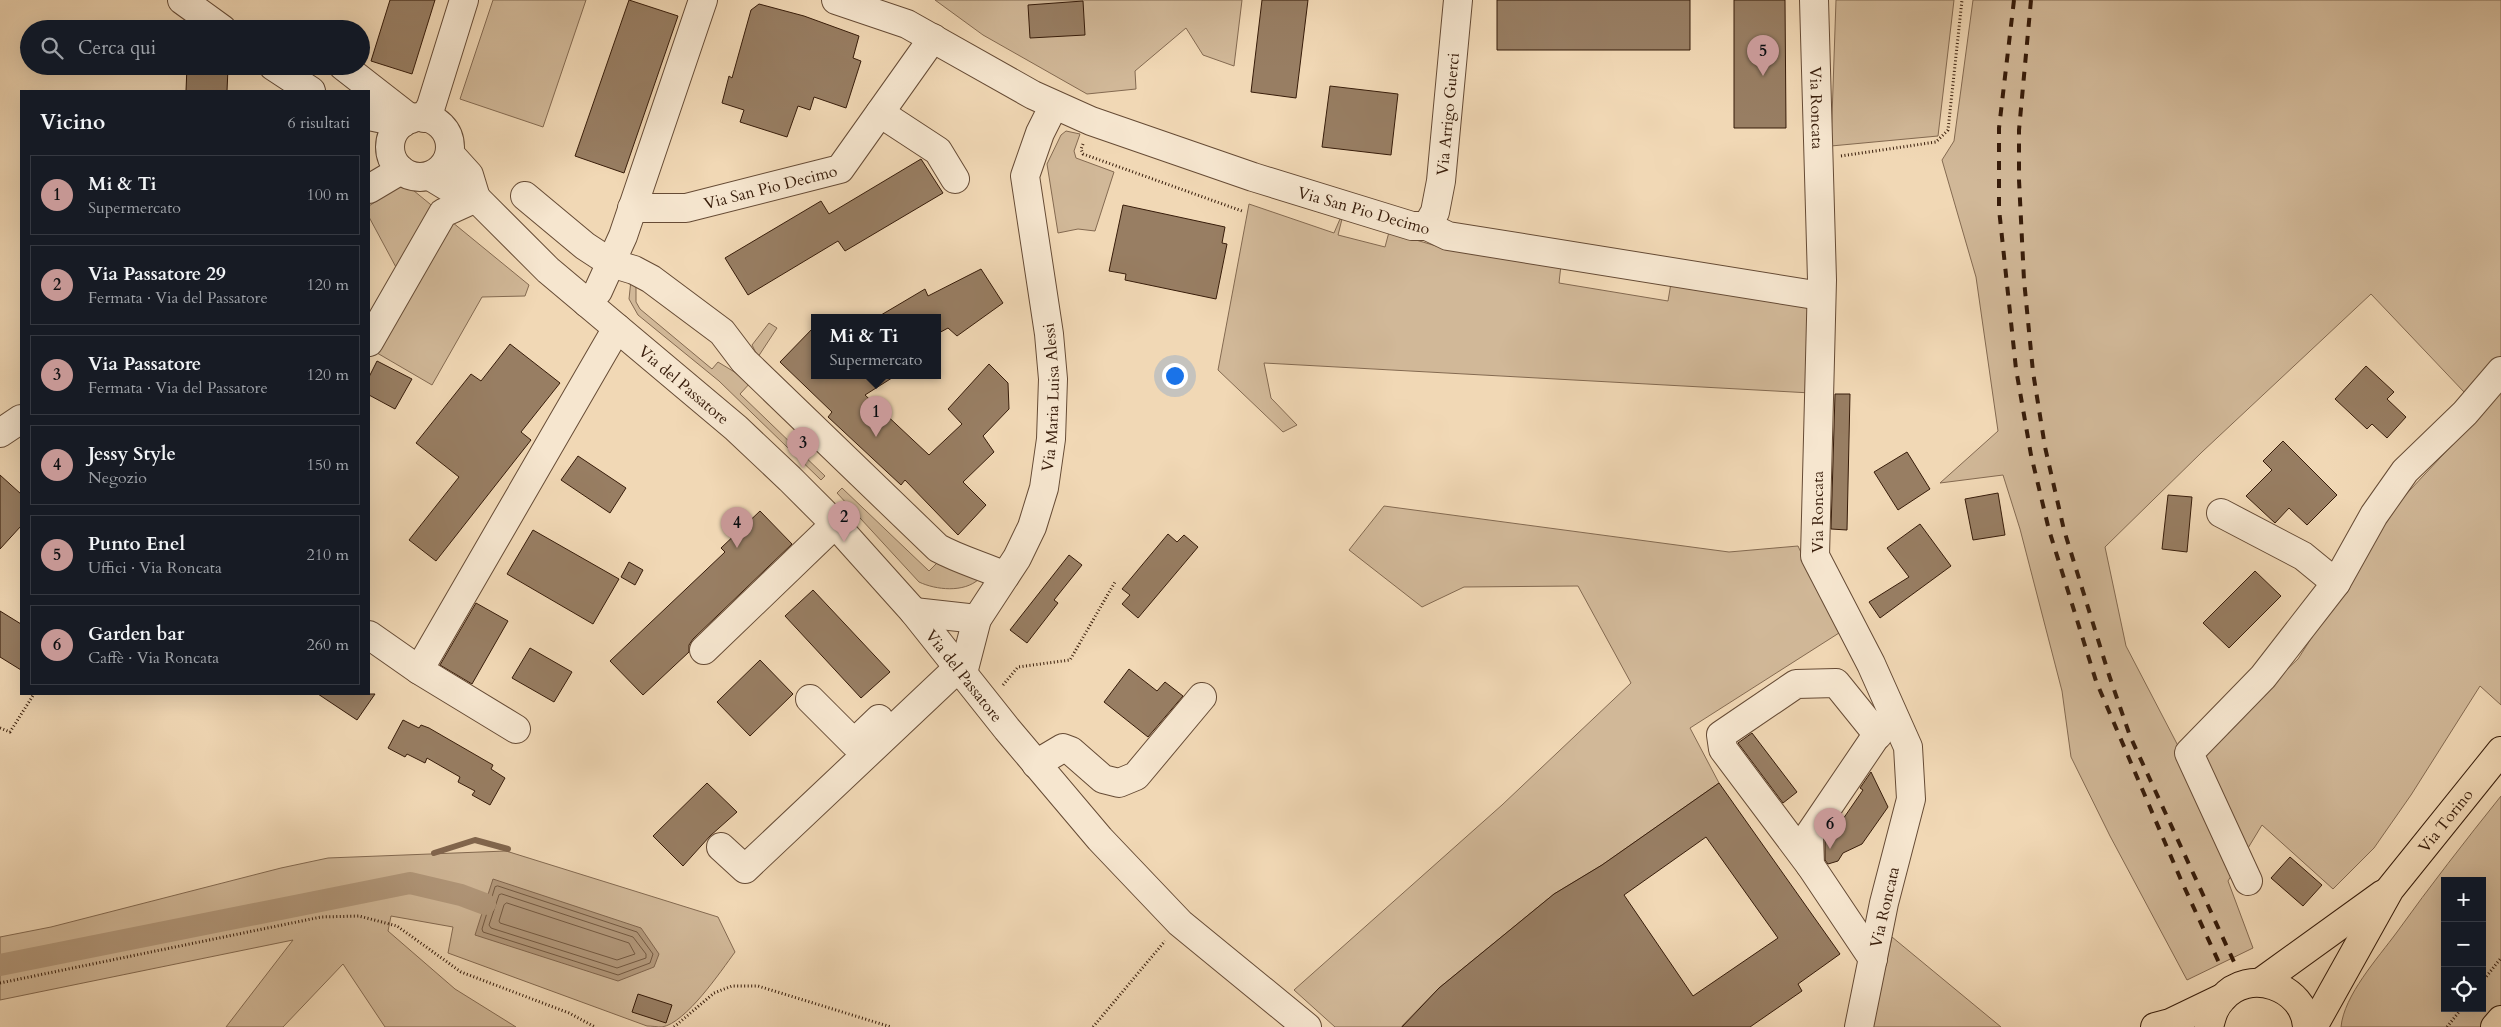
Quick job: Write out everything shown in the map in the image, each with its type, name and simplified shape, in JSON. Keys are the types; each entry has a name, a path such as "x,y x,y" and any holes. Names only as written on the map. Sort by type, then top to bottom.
{"main road":[{"name":"Via Torino","path":"2313,1027 2390,889 2501,751"},
{"name":"Via Torino","path":"2261,982 2390,889"},
{"path":"2155,1027 2170,1023 2222,998 2233,989 2247,983 2261,982 2277,986 2290,994 2301,1006 2307,1027"},
{"path":"2209,1027 2213,1011 2222,998"},
{"path":"2495,1027 2501,1020"}],"street":[{"path":"396,161 393,136 431,106 464,0"},
{"path":"587,303 598,291 632,208 703,0"},
{"name":"Via San Pio Decimo","path":"836,0 906,12 933,38 1054,105 1092,121 1253,177 1412,226 1427,226 1448,236 1821,296"},
{"name":"Via Arrigo Guerci","path":"1427,226 1435,212 1441,181 1458,0"},
{"name":"Via Roncata","path":"1814,0 1821,296 1815,556 1871,664 1885,724 1908,747 1911,799 1884,903 1859,1027"},
{"path":"195,4 212,20"},
{"name":"Via San Pio Decimo","path":"632,208 686,208 840,169 933,38"},
{"path":"287,75 309,90"},
{"path":"355,75 413,120"},
{"name":"Via Maria Luisa Alessi","path":"957,665 976,619 1005,576 1032,527 1044,488 1051,439 1053,379 1049,334 1025,176 1040,133 1054,105"},
{"path":"880,114 938,151 955,180"},
{"path":"370,116 413,120 442,126 450,144 450,154 446,163 430,176 410,175 370,131"},
{"name":"Via del Passatore","path":"450,154 469,175 476,198"},
{"path":"370,188 396,161"},
{"name":"Via del Passatore","path":"430,176 453,190 476,198 541,263 736,428 835,524 914,612 1036,764 1100,839 1180,923 1307,1027"},
{"path":"525,196 585,246 610,263 634,270 651,279 722,332 744,361 938,548 957,558 984,566 1005,576"},
{"path":"370,340 443,213 476,198"},
{"path":"418,670 617,328"},
{"path":"2248,881 2189,753 2263,677 2336,583 2374,515 2405,471 2466,413 2501,371"},
{"path":"0,433 20,420"},
{"path":"2221,513 2304,556 2336,583"},
{"path":"704,650 835,524"},
{"path":"914,612 976,619"},
{"path":"370,636 418,670 516,729"},
{"path":"810,699 854,743 957,665"},
{"path":"721,847 745,869 957,665"},
{"path":"1810,865 1808,835 1885,724 1836,683 1796,684 1721,735 1723,749 1810,865 1873,959"},
{"path":"1036,764 1063,748 1072,751 1103,779 1119,782 1136,776 1202,697"}],"path":[{"path":"1818,160 1936,142 1948,130 1962,0"},
{"path":"1085,138 1081,149 1084,154 1242,211"},
{"path":"988,703 1018,667 1070,660 1115,582"},
{"path":"0,728 10,732 33,695"},
{"path":"0,983 321,917 359,916 397,926 461,972 569,1013 595,1027"},
{"path":"1093,1027 1180,923"},
{"path":"2486,977 2501,958"},
{"path":"674,1027 714,993 732,986 758,986 891,1027"},
{"path":"2447,1027 2459,1012"}],"shaded area":[{"path":"493,0 586,0 543,127 460,99"},
{"path":"935,0 1242,0 1234,66 1203,55 1186,28 1135,71 1136,89 1087,94 983,35"},
{"path":"1836,0 1954,0 1938,136 1831,146"},
{"path":"1973,0 2501,0 2501,705 2480,686 2411,795 2374,848 2333,889 2262,825 2228,881 2253,948 2187,980 2110,836 2071,757 2062,691 2020,529 2003,475 1940,483 1998,431 1976,277 1942,160 1954,141","holes":["2371,294 2483,412 2396,505 2298,659 2187,763 2126,646 2105,547 2202,452"]},
{"path":"1066,131 1080,134 1074,151 1076,158 1114,172 1095,231 1078,229 1058,233 1047,164 1061,135"},
{"path":"408,186 529,285 525,296 482,297 432,385 372,350 404,282 370,219 370,205 396,188"},
{"path":"1249,204 1334,233 1340,219 1342,219 1338,235 1385,247 1389,232 1443,248 1561,265 1559,283 1668,301 1671,283 1809,307 1811,393 1264,363 1271,398 1297,425 1283,432 1218,370"},
{"path":"631,280 636,281 636,302 640,309 712,369 718,362 751,382 740,394 825,476 821,480 719,381 638,315 629,299"},
{"path":"769,323 777,328 758,357 752,345"},
{"path":"842,488 929,571 940,560 979,579 966,586 950,589 933,587 919,582 837,493"},
{"path":"1384,506 1729,552 1798,546 1839,633 1690,728 1719,783 1602,865 1554,894 1439,988 1401,1027 1335,1027 1294,990 1502,805 1631,683 1578,586 1464,587 1422,607 1349,550"},
{"path":"2501,796 2501,1027 2341,1027 2348,1002 2363,977"},
{"path":"506,851 718,917 735,952 692,1007 682,1016 662,1027 647,1026 448,953 453,927 391,916 388,931 455,989 516,1027 385,1027 343,964 283,1027 226,1027 293,940 0,1000 0,937 51,927 281,868 328,858"},
{"path":"1892,937 2001,1027 1872,1027"}],"water":[{"path":"493,879 641,928 659,954 654,967 618,981 475,935"}],"building":[{"path":"390,0 435,0 412,74 371,61"},
{"path":"629,0 678,16 624,173 575,156"},
{"path":"1262,0 1308,0 1296,98 1251,92"},
{"path":"1497,0 1690,0 1690,50 1497,50"},
{"path":"1734,0 1785,0 1786,128 1734,128"},
{"path":"1083,1 1085,35 1030,38 1028,5"},
{"path":"759,4 804,16 859,36 853,58 861,61 846,108 814,97 810,110 798,106 787,137 740,122 744,110 722,103 729,76 732,78 751,10"},
{"path":"187,75 228,75 227,90 186,90"},
{"path":"1330,86 1398,94 1391,155 1322,147"},
{"path":"921,159 943,193 845,251 838,241 748,295 725,258 821,201 829,214"},
{"path":"1123,205 1225,227 1222,243 1227,244 1216,299 1125,280 1126,274 1109,271"},
{"path":"981,269 1003,303 957,336 948,328 941,332 941,314 883,314 925,289 928,296"},
{"path":"811,330 811,379 890,379 865,395 929,455 962,424 948,409 989,364 1008,383 1009,409 983,436 994,452 963,482 986,505 958,535 905,480 901,485 828,417 832,412 780,362"},
{"path":"510,344 560,383 521,432 531,440 436,561 409,540 459,477 416,443 471,374 481,381"},
{"path":"377,361 412,379 395,409 370,396 370,375"},
{"path":"2366,366 2394,392 2387,399 2406,417 2387,438 2372,424 2367,429 2335,399"},
{"path":"1835,394 1850,394 1847,530 1831,529"},
{"path":"2283,441 2337,495 2307,525 2289,508 2275,523 2246,496 2272,470 2263,461"},
{"path":"1907,452 1930,489 1898,510 1874,472"},
{"path":"578,456 626,488 610,513 561,480"},
{"path":"0,475 20,493 20,527 0,549"},
{"path":"1998,493 2005,535 1973,540 1965,499"},
{"path":"2168,495 2192,497 2187,552 2162,549"},
{"path":"760,511 792,544 693,639 689,645 689,652 643,695 610,661 725,552 721,548"},
{"path":"1920,524 1951,566 1880,618 1869,602 1909,577 1887,548"},
{"path":"533,530 619,579 593,624 507,574"},
{"path":"1168,534 1177,542 1184,535 1198,547 1138,618 1122,604 1130,595 1122,589"},
{"path":"1069,555 1082,565 1054,600 1058,603 1027,643 1010,630"},
{"path":"629,562 643,570 635,585 621,577"},
{"path":"2255,571 2281,596 2229,648 2203,623"},
{"path":"813,590 890,672 861,698 785,616"},
{"path":"476,603 508,621 472,684 440,665"},
{"path":"0,611 20,623 20,669 0,657"},
{"path":"530,648 572,672 554,702 512,678"},
{"path":"760,660 793,694 750,736 717,702"},
{"path":"1129,669 1157,691 1165,682 1183,696 1148,737 1104,702"},
{"path":"375,694 357,720 320,695"},
{"path":"403,720 419,728 421,725 429,728 493,765 491,769 505,778 490,805 472,795 475,791 458,782 460,777 427,758 425,763 407,754 405,757 388,748"},
{"path":"1752,733 1797,792 1783,803 1738,743"},
{"path":"1871,772 1888,807 1862,844 1843,853 1838,861 1828,864 1825,860 1825,840 1832,835 1863,790 1860,788"},
{"path":"707,783 737,812 710,836 683,866 653,836"},
{"path":"1719,783 1840,954 1798,984 1802,991 1750,1027 1402,1027 1439,988 1554,894 1602,865","holes":["1706,837 1778,938 1693,996 1624,895"]},
{"path":"2290,857 2322,885 2303,906 2271,878"},
{"path":"638,994 672,1005 666,1023 632,1012"}],"waterway":[{"path":"434,853 475,840 508,849"},
{"path":"0,965 410,883 461,895 485,904"}],"railway":[{"path":"2014,0 1999,128 1999,209 2016,369 2031,455 2049,530 2096,681 2181,880 2221,967"},
{"path":"2031,0 2019,130 2019,180 2024,280 2033,372 2045,447 2064,530 2130,736 2234,962"}],"place":[{"name":"Punto Enel","path":"1763,76"},
{"name":"Mi & Ti","path":"876,437"},
{"name":"Via Passatore","path":"803,468"},
{"name":"Via Passatore 29","path":"844,542"},
{"name":"Jessy Style","path":"737,548"},
{"name":"Garden bar","path":"1830,849"}]}
